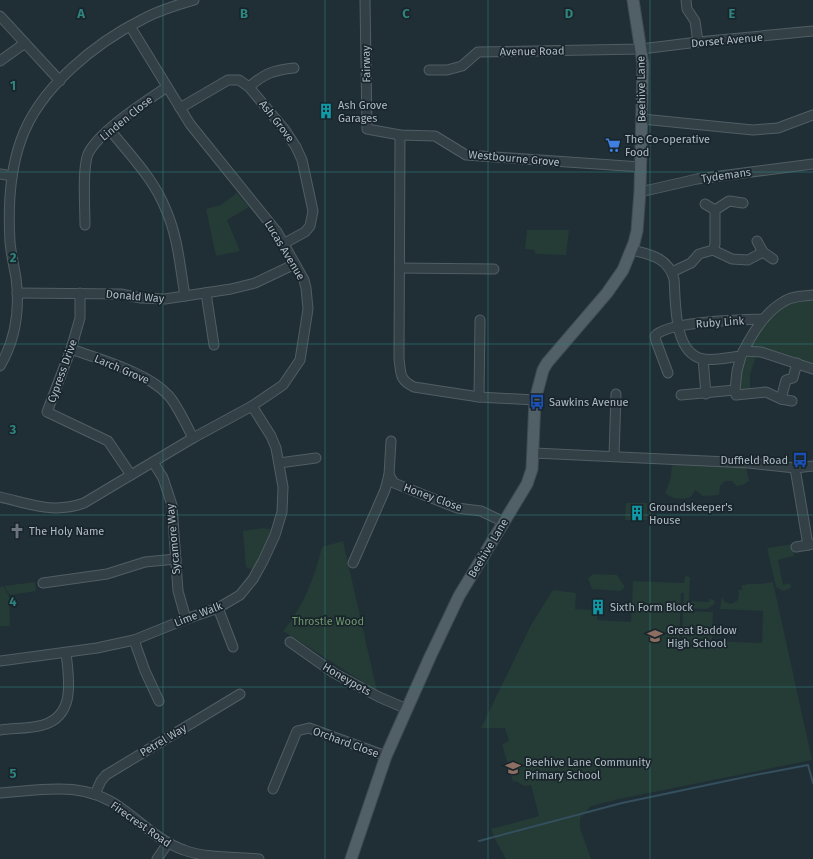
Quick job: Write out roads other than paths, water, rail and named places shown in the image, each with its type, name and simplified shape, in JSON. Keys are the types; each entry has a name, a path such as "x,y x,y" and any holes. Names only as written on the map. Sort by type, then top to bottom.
{"main road":[{"name":"Beehive Lane","path":"351,859 386,756 430,657 459,596 527,484 532,468 534,453 536,400 543,370 547,363 607,294 623,270 632,250 637,231 640,191 643,64 633,0"}],"street":[{"path":"0,366 10,346 16,320 17,293 10,243 9,206 12,176 17,152 27,124 46,95 60,80 95,49 130,26 156,13 194,0"},
{"name":"Fairway","path":"365,0 367,129"},
{"path":"686,0 687,9 695,21 698,42"},
{"path":"0,16 60,80"},
{"name":"Lucas Avenue","path":"0,497 49,508 69,508 84,503 193,438 252,406 283,385 300,360 308,302 304,280 270,222 190,124 130,26"},
{"name":"Dorset Avenue","path":"641,49 813,31"},
{"path":"0,61 25,43"},
{"name":"Avenue Road","path":"429,70 447,70 462,66 478,52 641,49"},
{"path":"249,87 262,76 271,72 294,68"},
{"name":"Ash Grove","path":"180,108 228,80 239,80 249,87 291,138 302,160 306,173 313,211 310,226 305,232 283,244"},
{"name":"Linden Close","path":"85,224 85,171 88,155 96,142 147,100 167,87"},
{"path":"642,119 753,130 778,128 813,115"},
{"name":"Westbourne Grove","path":"367,129 400,135 435,136 466,155 641,167"},
{"path":"110,130 143,170 155,188 166,210 179,255 185,296"},
{"path":"400,135 399,358 401,376 406,383 414,386 479,397 536,400"},
{"name":"Tydemans","path":"640,191 697,179 813,164"},
{"path":"0,174 12,176"},
{"path":"715,210 729,201 743,203"},
{"path":"705,204 715,210"},
{"path":"713,250 716,244 715,210"},
{"path":"757,241 763,252 773,259"},
{"path":"632,250 646,253 663,261 672,272 674,279 678,326 681,338 686,347 693,353 703,359 761,352 813,369"},
{"path":"672,272 691,263 699,254 713,250 732,259 748,260 763,252"},
{"name":"Donald Way","path":"17,293 80,292 121,294 141,298 159,299 231,290 255,283 295,264"},
{"path":"400,268 494,269"},
{"name":"Cypress Drive","path":"80,292 80,318 71,349 47,412 108,440 132,475"},
{"path":"206,293 214,345"},
{"path":"792,401 781,399 766,392 736,395 735,390 737,371 742,354 763,319 783,302 797,297 813,295"},
{"name":"Ruby Link","path":"668,373 656,341 655,336 658,332 678,326 763,319"},
{"path":"479,397 480,320"},
{"name":"Larch Grove","path":"71,349 136,374 154,383 169,396 193,438"},
{"path":"703,359 706,394"},
{"path":"781,399 786,380 793,378 798,363"},
{"path":"681,396 735,390"},
{"path":"614,456 616,394"},
{"name":"Lime Walk","path":"0,661 98,648 134,640 186,618 218,608 240,595 253,579 275,535 282,512 283,487 276,448 271,436 252,406"},
{"path":"353,563 385,490 389,475 391,441"},
{"path":"534,453 750,463 794,468 813,466"},
{"path":"279,463 316,458"},
{"name":"Sycamore Way","path":"153,462 163,478 172,505 178,591 180,602 186,618"},
{"path":"794,468 811,545 796,547"},
{"name":"Honey Close","path":"389,475 394,483 457,508 481,511 504,522"},
{"path":"43,583 107,574 145,562 176,559"},
{"path":"218,608 233,647"},
{"path":"134,640 145,671 159,701"},
{"name":"Honeypots","path":"290,642 334,674 379,698 407,709"},
{"path":"0,730 40,726 49,722 58,715 65,706 69,695 70,682 66,653"},
{"name":"Petrel Way","path":"95,794 100,780 106,775 240,694"},
{"name":"Orchard Close","path":"274,789 298,731 309,728 386,756"},
{"name":"Firecrest Road","path":"0,793 68,788 95,794 119,806 168,843 185,851 259,859"},
{"path":"157,859 168,843"}],"waterway":[{"path":"479,841 622,803 808,765 813,783"}],"place":[{"name":"Ash Grove Garages","path":"326,111"},
{"name":"The Co-operative Food","path":"613,145"},
{"name":"Sawkins Avenue","path":"537,402"},
{"name":"Duffield Road","path":"800,460"},
{"name":"Groundskeeper's House","path":"637,513"},
{"name":"The Holy Name","path":"17,531"},
{"name":"Sixth Form Block","path":"598,607"},
{"name":"Great Baddow High School","path":"655,636"},
{"name":"Beehive Lane Community Primary School","path":"513,768"}],"park label":[{"name":"Throstle Wood","path":"328,621"}]}
